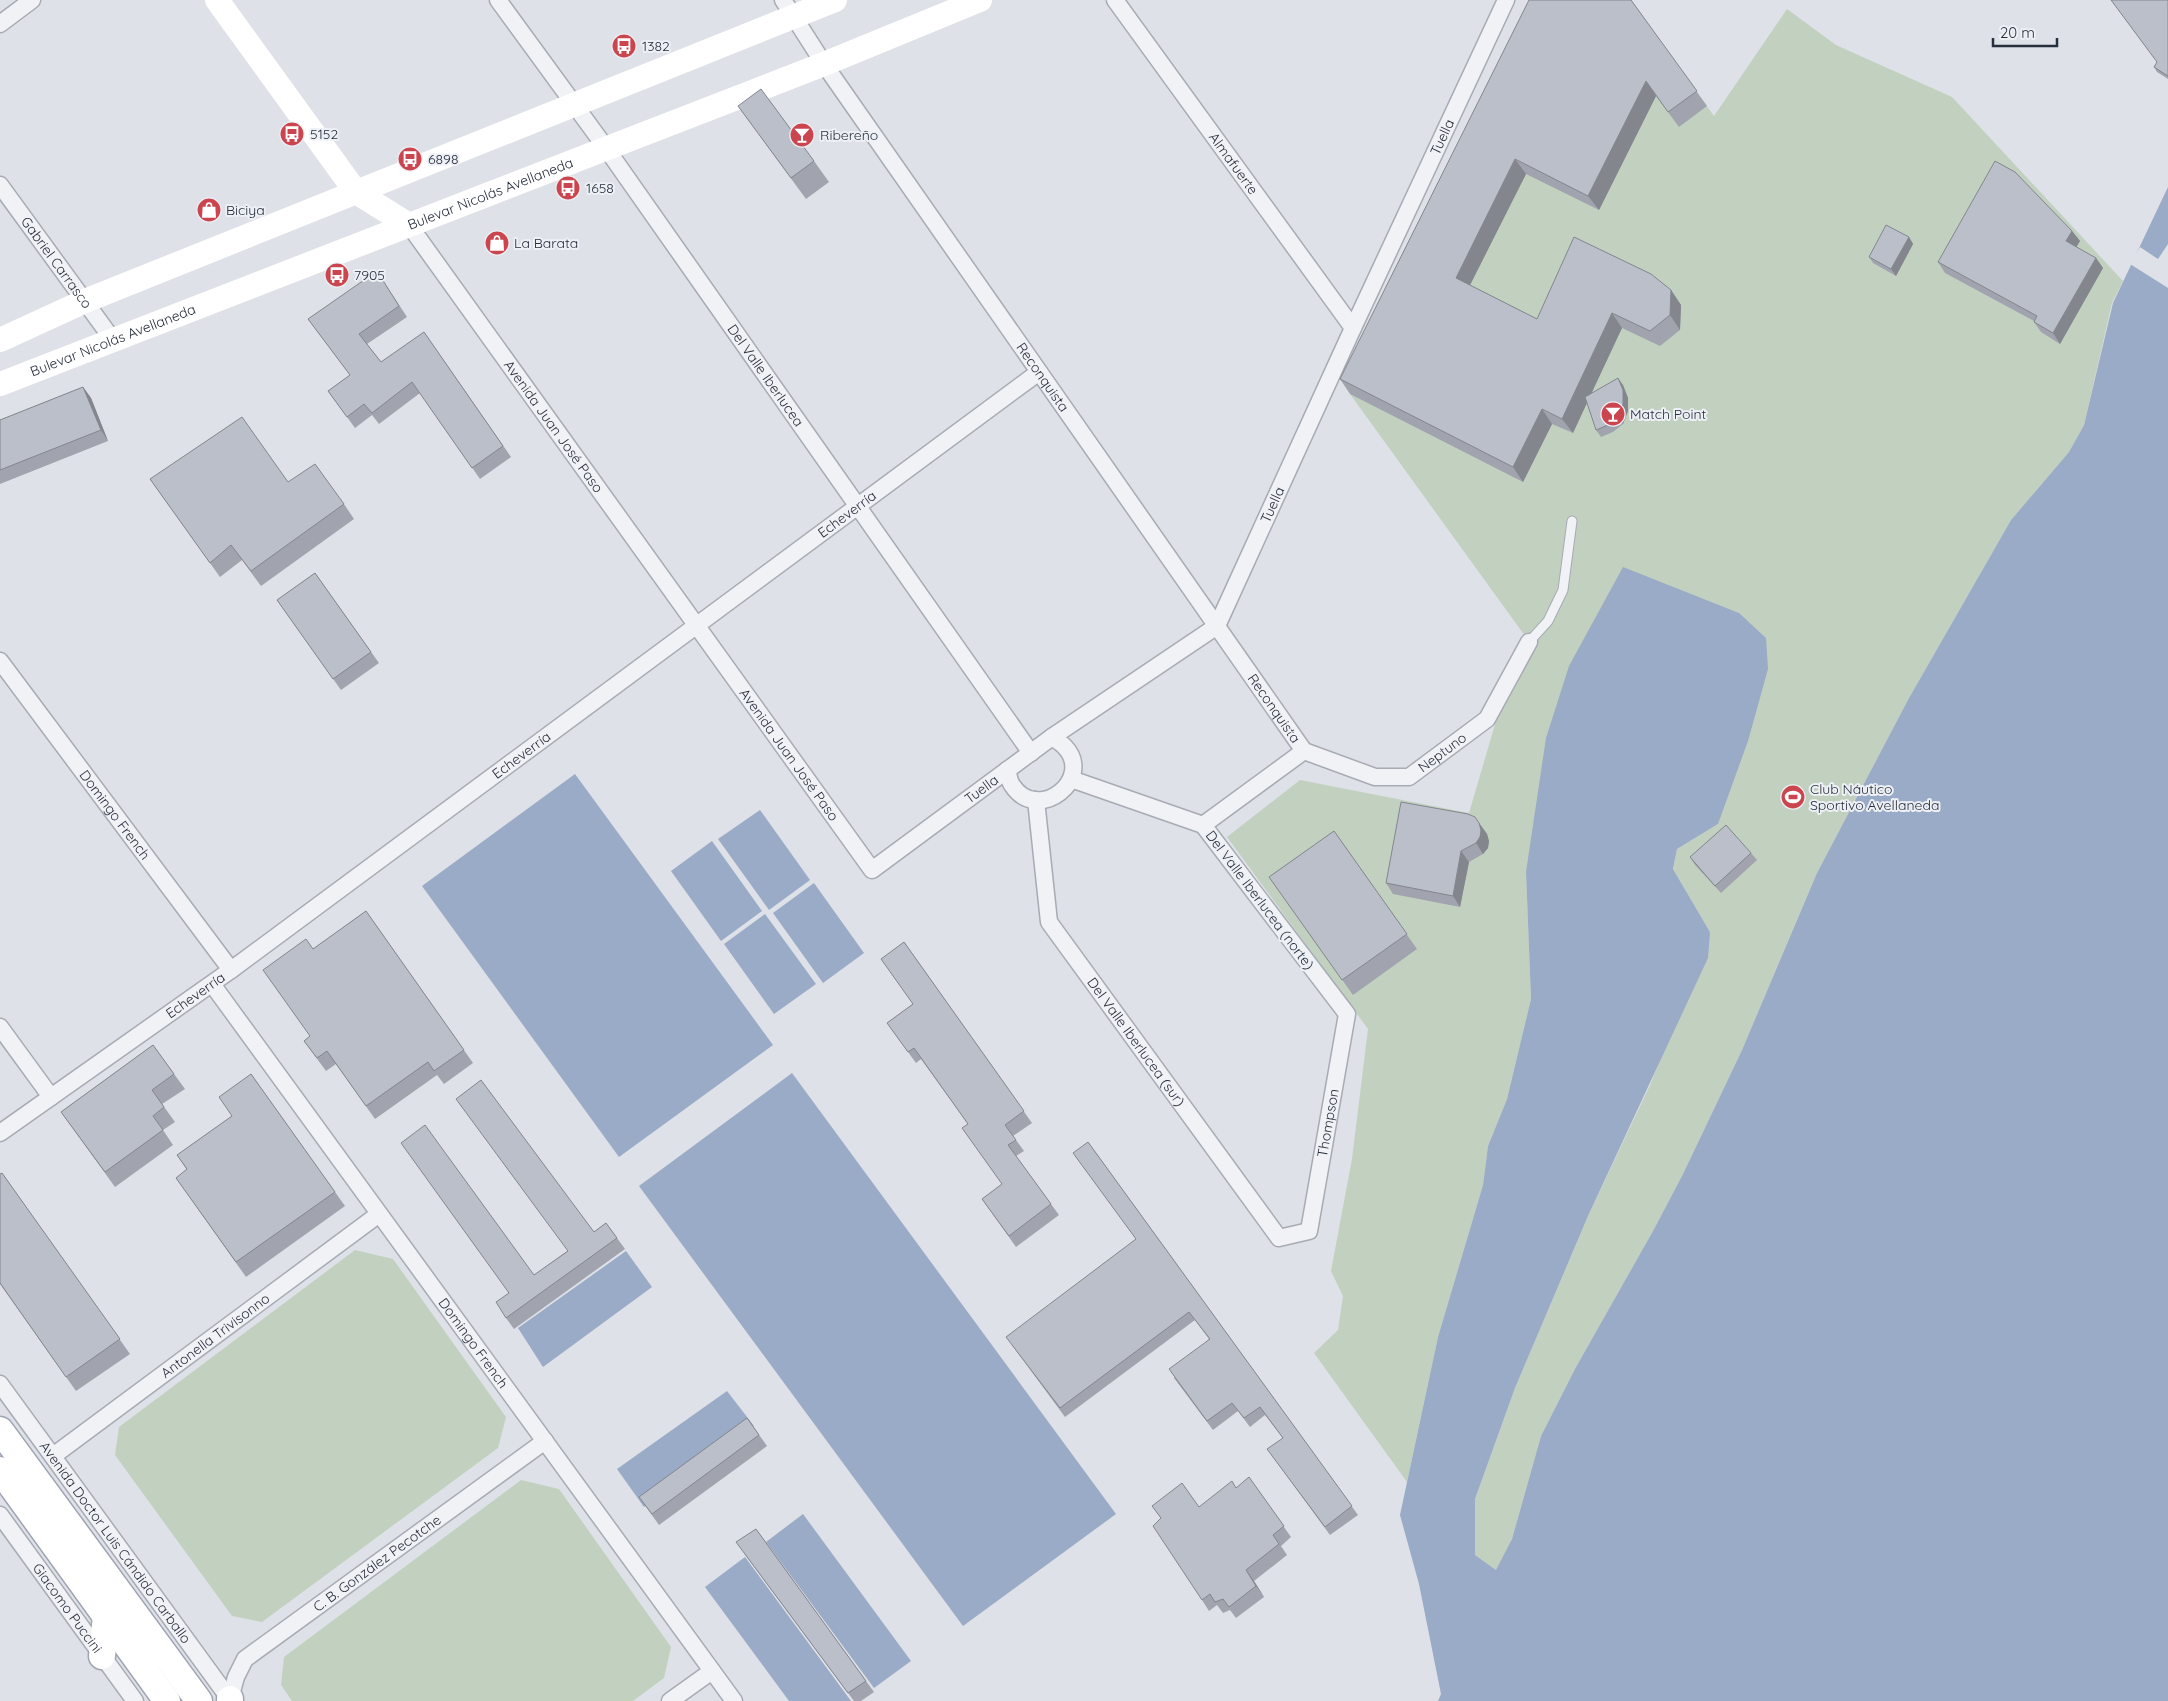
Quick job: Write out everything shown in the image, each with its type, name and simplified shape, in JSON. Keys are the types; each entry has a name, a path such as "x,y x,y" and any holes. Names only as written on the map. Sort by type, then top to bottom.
{"main road":[{"name":"Avenida Juan José Paso","path":"217,0 356,192 409,225"},
{"path":"0,340 85,301 574,104 789,8 835,0"},
{"name":"Bulevar Nicolás Avellaneda","path":"0,384 824,64 980,0"},
{"name":"Avenida Doctor Luis Cándido Carballo","path":"0,1430 199,1701"},
{"path":"0,1470 167,1701"},
{"path":"102,1656 106,1615"}],"street":[{"path":"0,24 32,0"},
{"name":"Del Valle Iberlucea","path":"498,0 606,148 1031,753"},
{"name":"Almafuerte","path":"1115,0 1353,328"},
{"name":"Tuella","path":"872,870 1052,737 1217,626 1506,0"},
{"name":"Reconquista","path":"789,8 824,64 1304,751"},
{"name":"Gabriel Carrasco","path":"0,185 113,340"},
{"name":"Avenida Juan José Paso","path":"409,225 872,870"},
{"name":"Echeverría","path":"0,1133 212,984 1039,372"},
{"name":"Neptuno","path":"1304,751 1375,777 1409,777 1487,719 1529,642"},
{"name":"Domingo French","path":"0,661 231,970"},
{"path":"1007,770 1012,785 1022,795 1036,800 1047,800 1057,796 1065,789 1071,779 1072,762 1065,747 1052,737"},
{"path":"1203,825 1304,751"},
{"name":"Del Valle Iberlucea (norte)","path":"1071,779 1203,825 1347,1014"},
{"name":"Del Valle Iberlucea (sur)","path":"1036,800 1048,922 1279,1238 1309,1232"},
{"name":"Domingo French","path":"212,984 734,1701"},
{"name":"Thompson","path":"1309,1232 1347,1014"},
{"path":"0,1027 51,1097"},
{"name":"Antonella Trivisonno","path":"53,1456 379,1214"},
{"name":"Avenida Doctor Luis Cándido Carballo","path":"0,1384 230,1700"},
{"name":"C. B. González Pecotche","path":"230,1700 236,1677 245,1659 545,1441"},
{"name":"Giacomo Puccini","path":"0,1516 135,1701"},
{"path":"670,1701 712,1671"}],"lane":[{"name":"Neptuno","path":"1529,642 1548,621 1563,590 1572,521"}],"green space":[{"name":"Club Náutico Sportivo Avellaneda","path":"1547,0 1630,0 1714,116 1787,9 1836,45 1952,97 2123,281 2112,303 2084,425 2069,452 2011,520 1909,698 1817,873 1742,1050 1683,1174 1576,1367 1541,1436 1512,1539 1497,1571 1475,1555 1475,1499 1515,1388 1588,1216 1651,1083 1710,932 1673,869 1677,849 1718,824 1739,613 1703,600 1526,872 1531,999 1507,1099 1488,1146 1483,1185 1438,1337 1407,1482 1314,1353 1338,1330 1343,1296 1331,1271 1352,1159 1368,1029 1227,837 1300,780 1469,813 1496,721 1533,647 1350,394"},
{"path":"355,1250 393,1259 506,1417 498,1448 262,1622 232,1616 115,1455 119,1427"},
{"path":"521,1480 559,1489 671,1647 664,1678 633,1701 292,1701 281,1685 284,1657"}],"water":[{"path":"2168,187 2168,1701 1438,1701 1441,1694 1419,1584 1400,1515 1438,1337 1483,1185 1488,1146 1507,1099 1531,999 1526,872 1546,738 1569,666 1623,567 1739,613 1766,638 1768,669 1748,741 1718,824 1677,849 1673,869 1710,932 1708,958 1588,1216 1515,1388 1475,1499 1475,1555 1496,1570 1512,1539 1541,1436 1576,1367 1683,1174 1742,1050 1817,873 1909,698 2011,520 2069,452 2084,425 2113,303"},
{"path":"575,774 773,1045 619,1157 422,886"},
{"path":"760,810 810,880 769,910 718,839"},
{"path":"712,841 762,911 721,941 671,871"},
{"path":"814,883 864,953 823,983 773,913"},
{"path":"765,914 816,984 774,1014 724,944"},
{"path":"792,1073 1116,1514 963,1626 639,1186"},
{"path":"626,1251 652,1287 543,1367 518,1328"},
{"path":"727,1391 754,1426 644,1507 617,1469"},
{"path":"803,1514 911,1661 874,1688 766,1542"},
{"path":"745,1557 851,1701 789,1701 705,1587"}],"pier":[{"path":"2168,244 2168,288 2130,264 2140,247 2158,259"}],"building":[{"path":"1529,0 1631,0 1697,91 1668,112 1646,81 1588,196 1515,159 1456,278 1537,319 1574,237 1651,274 1671,290 1670,315 1650,331 1612,313 1562,419 1542,409 1513,467 1340,379"},
{"path":"2111,0 2168,0 2168,76 2154,67 2157,62"},
{"path":"761,89 814,161 791,178 738,106"},
{"path":"1995,161 2015,172 2072,231 2066,241 2096,258 2053,333 2034,322 2037,316 1938,262"},
{"path":"1886,225 1909,237 1891,269 1869,257"},
{"path":"377,271 399,306 359,334 381,362 424,332 503,446 472,468 412,382 372,413 364,404 347,417 328,391 350,375 308,319"},
{"path":"1618,378 1623,390 1623,404 1618,416 1608,425 1596,430 1585,397"},
{"path":"83,387 101,430 0,470 0,420"},
{"path":"242,417 288,482 315,464 344,504 251,571 231,545 210,563 150,479"},
{"path":"315,573 371,652 333,679 277,600"},
{"path":"1401,802 1468,814 1475,817 1479,823 1480,837 1476,843 1461,851 1453,896 1386,883"},
{"path":"1726,825 1751,853 1715,886 1690,857"},
{"path":"1334,831 1407,934 1342,980 1269,877"},
{"path":"366,911 464,1050 434,1071 428,1062 366,1106 327,1051 317,1058 304,1041 310,1036 263,970 306,939 313,949"},
{"path":"904,942 1024,1111 1005,1125 1016,1140 1008,1145 1051,1204 1009,1236 982,1199 1002,1184 962,1128 968,1124 914,1048 908,1052 887,1023 913,1004 881,959"},
{"path":"153,1045 174,1074 152,1090 164,1107 153,1116 163,1130 105,1172 61,1112"},
{"path":"251,1074 335,1192 236,1262 176,1178 187,1169 177,1155 232,1116 219,1097"},
{"path":"481,1080 594,1232 606,1223 617,1238 506,1318 496,1302 509,1293 401,1143 425,1125 534,1275 568,1251 456,1099"},
{"path":"1088,1142 1352,1506 1325,1527 1267,1449 1283,1438 1260,1407 1244,1418 1232,1403 1207,1421 1169,1369 1210,1339 1189,1312 1060,1408 1006,1337 1136,1239 1073,1153"},
{"path":"2,1173 120,1339 66,1377 0,1283 0,1174"},
{"path":"747,1418 759,1435 652,1514 639,1497"},
{"path":"1249,1477 1284,1526 1273,1535 1279,1544 1246,1570 1256,1586 1229,1607 1223,1599 1215,1602 1210,1594 1202,1600 1153,1526 1161,1518 1152,1506 1182,1483 1199,1507 1232,1481 1236,1488"},
{"path":"756,1529 866,1681 848,1693 736,1542"}],"place":[{"name":"1382","path":"624,46"},
{"name":"5152","path":"292,134"},
{"name":"Ribereño","path":"802,135"},
{"name":"6898","path":"410,159"},
{"name":"1658","path":"568,188"},
{"name":"Biciya","path":"209,210"},
{"name":"La Barata","path":"497,243"},
{"name":"7905","path":"337,275"},
{"name":"Match Point","path":"1613,414"},
{"name":"Club Náutico Sportivo Avellaneda","path":"1793,797"}]}
